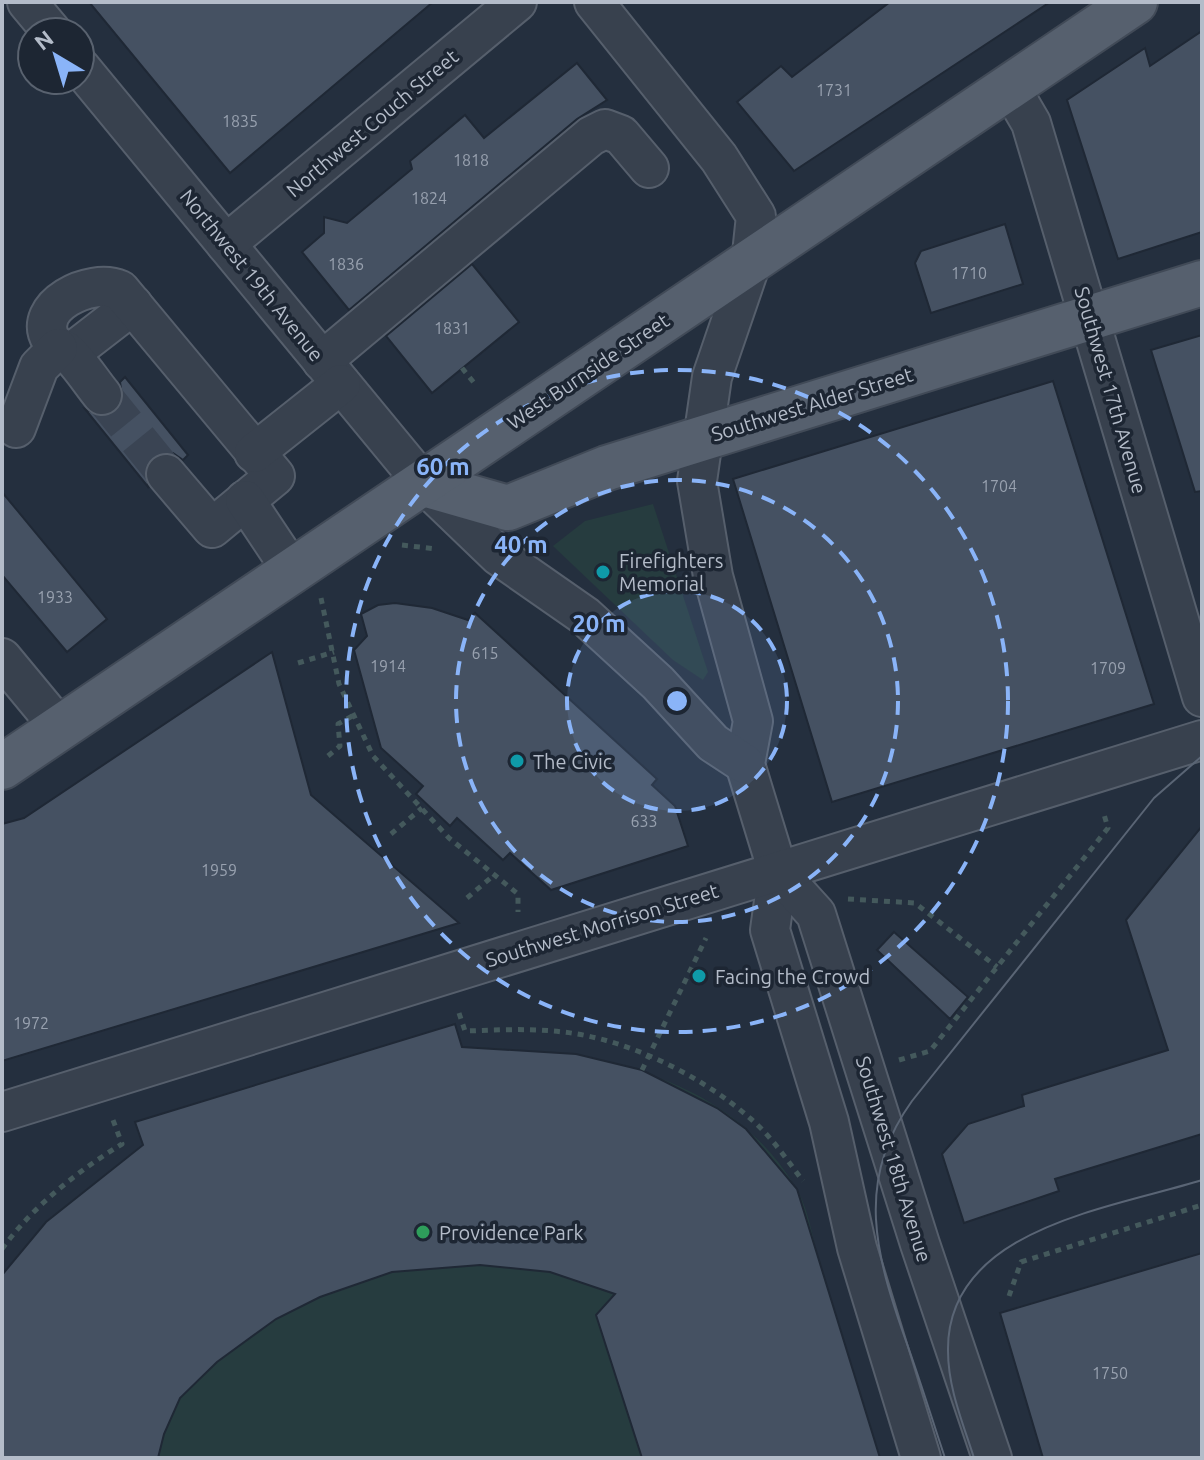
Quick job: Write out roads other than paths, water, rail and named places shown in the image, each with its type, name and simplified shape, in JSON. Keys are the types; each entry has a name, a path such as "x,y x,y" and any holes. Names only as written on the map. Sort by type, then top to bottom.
{"main road":[{"name":"West Burnside Street","path":"2,767 1135,2"},
{"name":"Southwest Alder Street","path":"424,484 508,508 607,468 1202,283"}],"street":[{"name":"Northwest Couch Street","path":"226,244 517,2"},
{"name":"Southwest 18th Avenue","path":"594,2 719,158 750,204 757,231 751,263 712,377 697,481 713,576 753,721 745,764 778,872 770,930 829,1122 857,1248 921,1458"},
{"name":"Northwest 19th Avenue","path":"96,86 424,484 499,556 585,616 658,683 713,743 745,764"},
{"name":"Southwest 17th Avenue","path":"1010,87 1031,123 1202,697"},
{"path":"254,453 331,372 591,136 605,129 621,135 649,168"},
{"path":"102,395 47,331 49,319 75,292 99,284 120,290 275,476 212,528 166,474"},
{"path":"16,428 39,367 62,350"},
{"path":"245,500 302,566"},
{"path":"2,658 60,728"},
{"name":"Southwest Morrison Street","path":"2,1112 519,949 1202,740"},
{"name":"Southwest 18th Avenue","path":"778,872 816,914 920,1244 992,1458"}],"tunnel":[{"path":"102,395 166,474"}],"tram line":[{"path":"945,1458 895,1310 879,1249 876,1219 882,1160 894,1131 912,1101 1154,798 1202,756"},
{"path":"974,1458 953,1392 948,1351 955,1309 974,1276 1004,1250 1041,1230 1082,1214 1202,1180"}],"place":[{"name":"Firefighters Memorial","path":"603,572"},
{"name":"The Civic","path":"517,761"},
{"name":"Facing the Crowd","path":"699,976"},
{"name":"Providence Park","path":"423,1232"}]}
